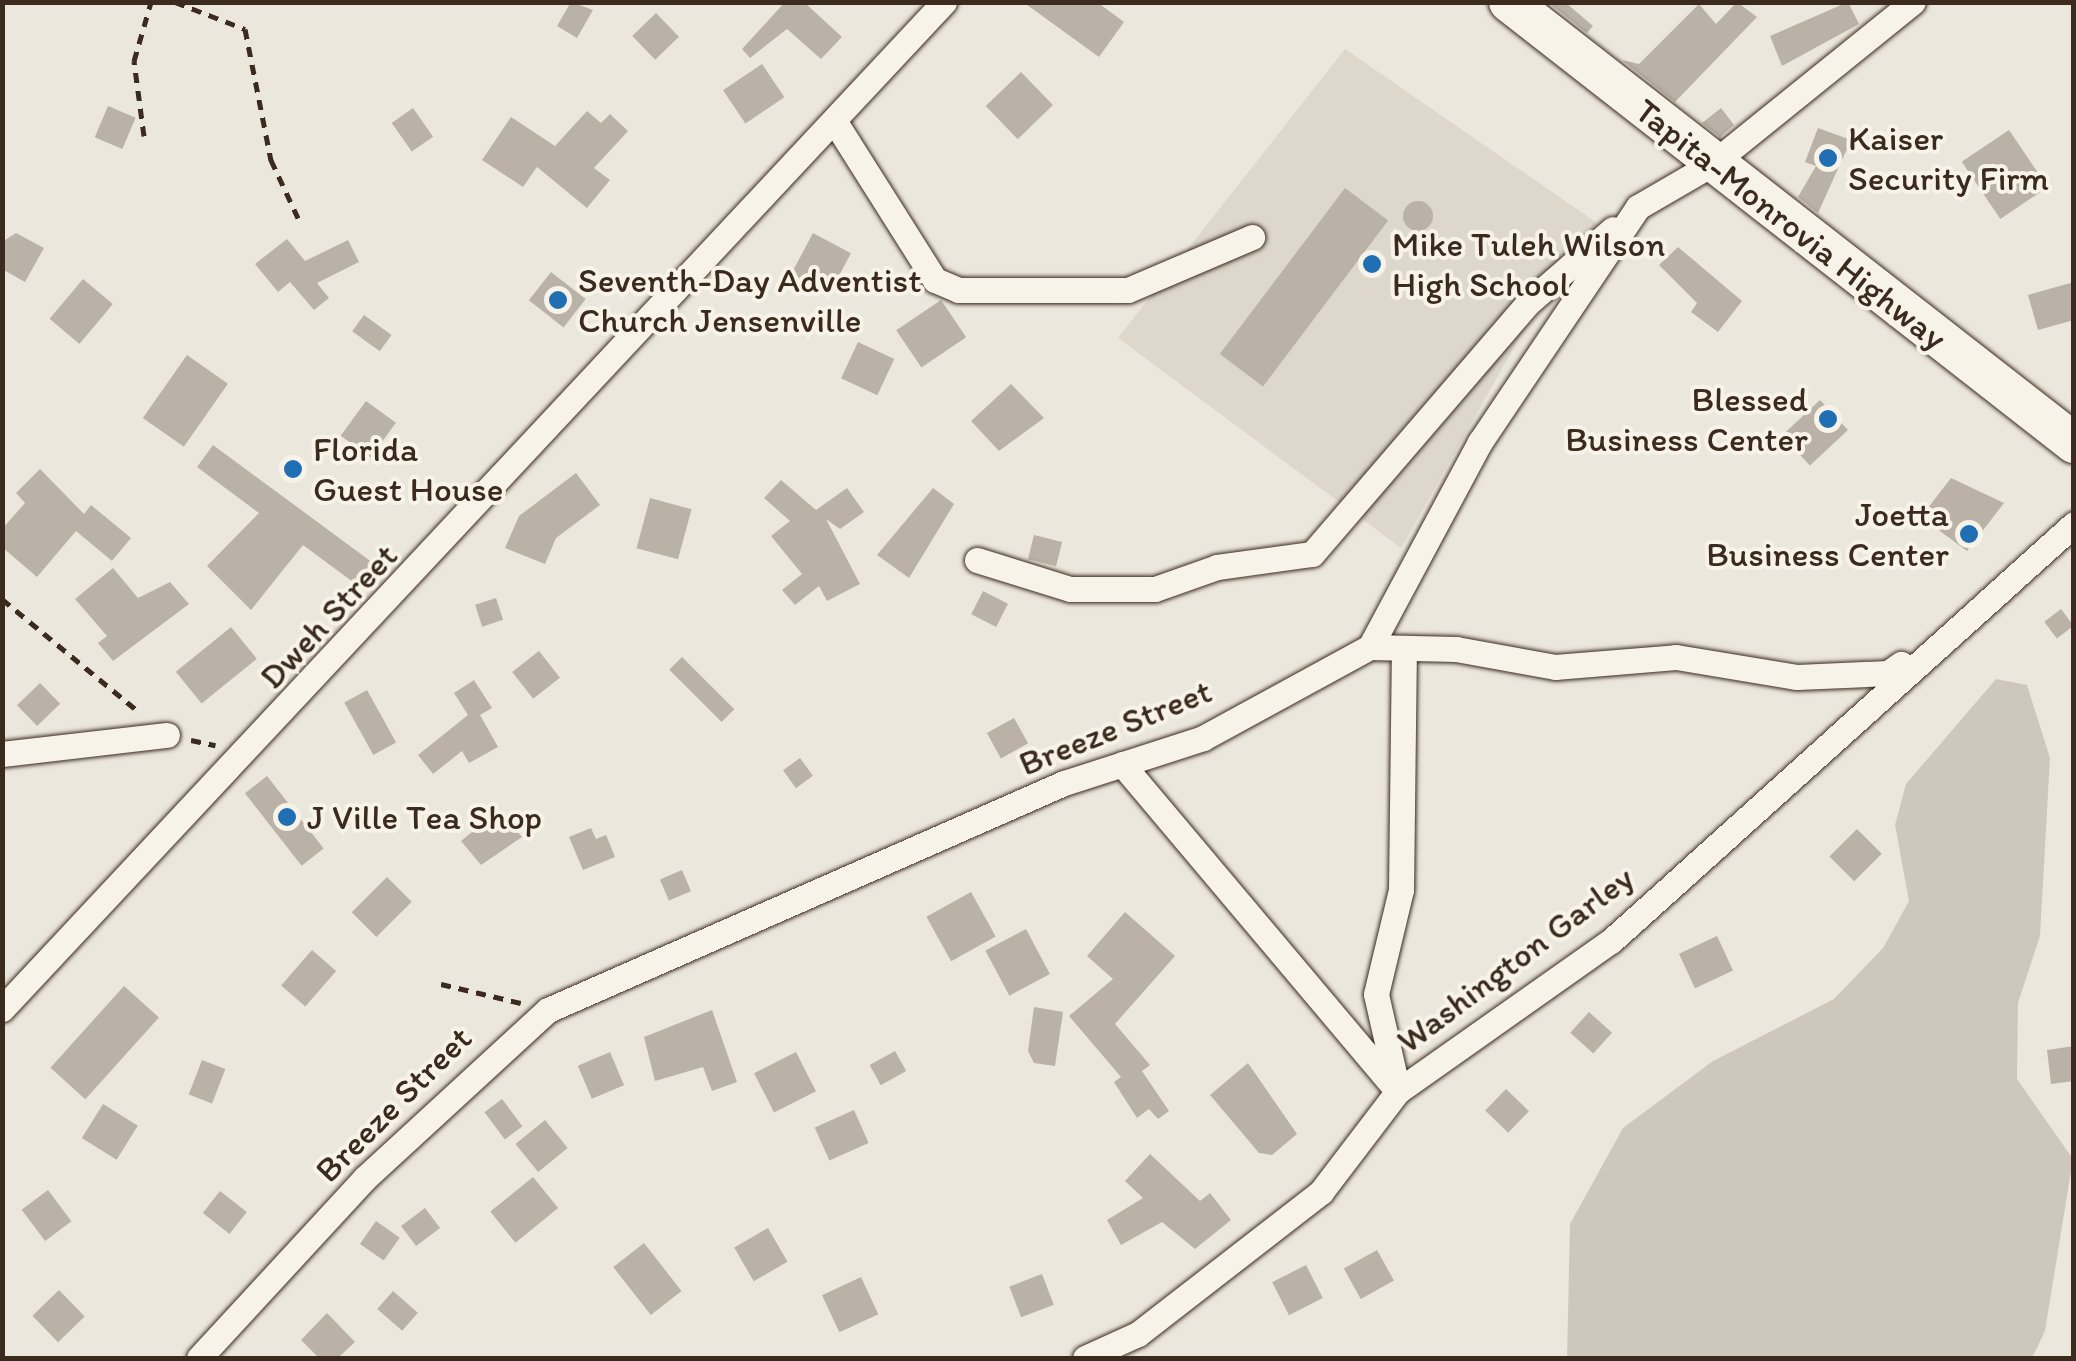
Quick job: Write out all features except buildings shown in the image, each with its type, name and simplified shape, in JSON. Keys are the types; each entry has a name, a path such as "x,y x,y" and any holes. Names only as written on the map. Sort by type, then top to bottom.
{"highway":[{"name":"Tapita-Monrovia Highway","path":"1509,2 2074,443"}],"street":[{"name":"Dweh Street","path":"2,1008 569,411 718,234 835,122 944,2"},
{"path":"977,560 1070,589 1155,589 1217,567 1312,554 1529,302 1638,206 1712,164 1913,2"},
{"path":"835,122 935,280 958,290 1128,290 1252,237"},
{"path":"1638,206 1480,442 1370,647 1404,652 1456,649 1556,667 1676,657 1797,676 1888,673 1934,641"},
{"name":"Washington Garley","path":"1085,1358 1138,1334 1309,1202 1398,1090 1611,941 1934,641 2074,524"},
{"name":"Breeze Street","path":"199,1358 365,1178 548,1010 1122,764 1203,738 1370,647"},
{"path":"1398,1090 1376,994 1401,890 1404,652"},
{"path":"2,754 166,735"},
{"path":"1122,764 1398,1090"}],"path":[{"path":"144,136 134,61 151,2"},
{"path":"175,2 246,29 271,160 300,220"},
{"path":"2,600 166,735 248,752"},
{"path":"441,984 548,1010"}],"shaded area":[{"name":"Mike Tuleh Wilson High School","path":"1345,49 1597,223 1538,305 1401,548 1118,338"},
{"path":"1996,679 2027,685 2050,758 2040,936 2018,1003 2017,1079 2073,1159 2045,1331 2032,1358 1567,1358 1570,1224 1623,1128 1713,1061 1834,999 1883,948 1909,901 1895,825 1906,784"}],"place":[{"name":"Kaiser Security Firm","path":"1828,158"},
{"name":"Mike Tuleh Wilson High School","path":"1372,264"},
{"name":"Seventh-Day Adventist Church Jensenville","path":"558,300"},
{"name":"Blessed Business Center","path":"1828,419"},
{"name":"Florida Guest House","path":"293,469"},
{"name":"Joetta Business Center","path":"1969,534"},
{"name":"J Ville Tea Shop","path":"287,817"}]}
